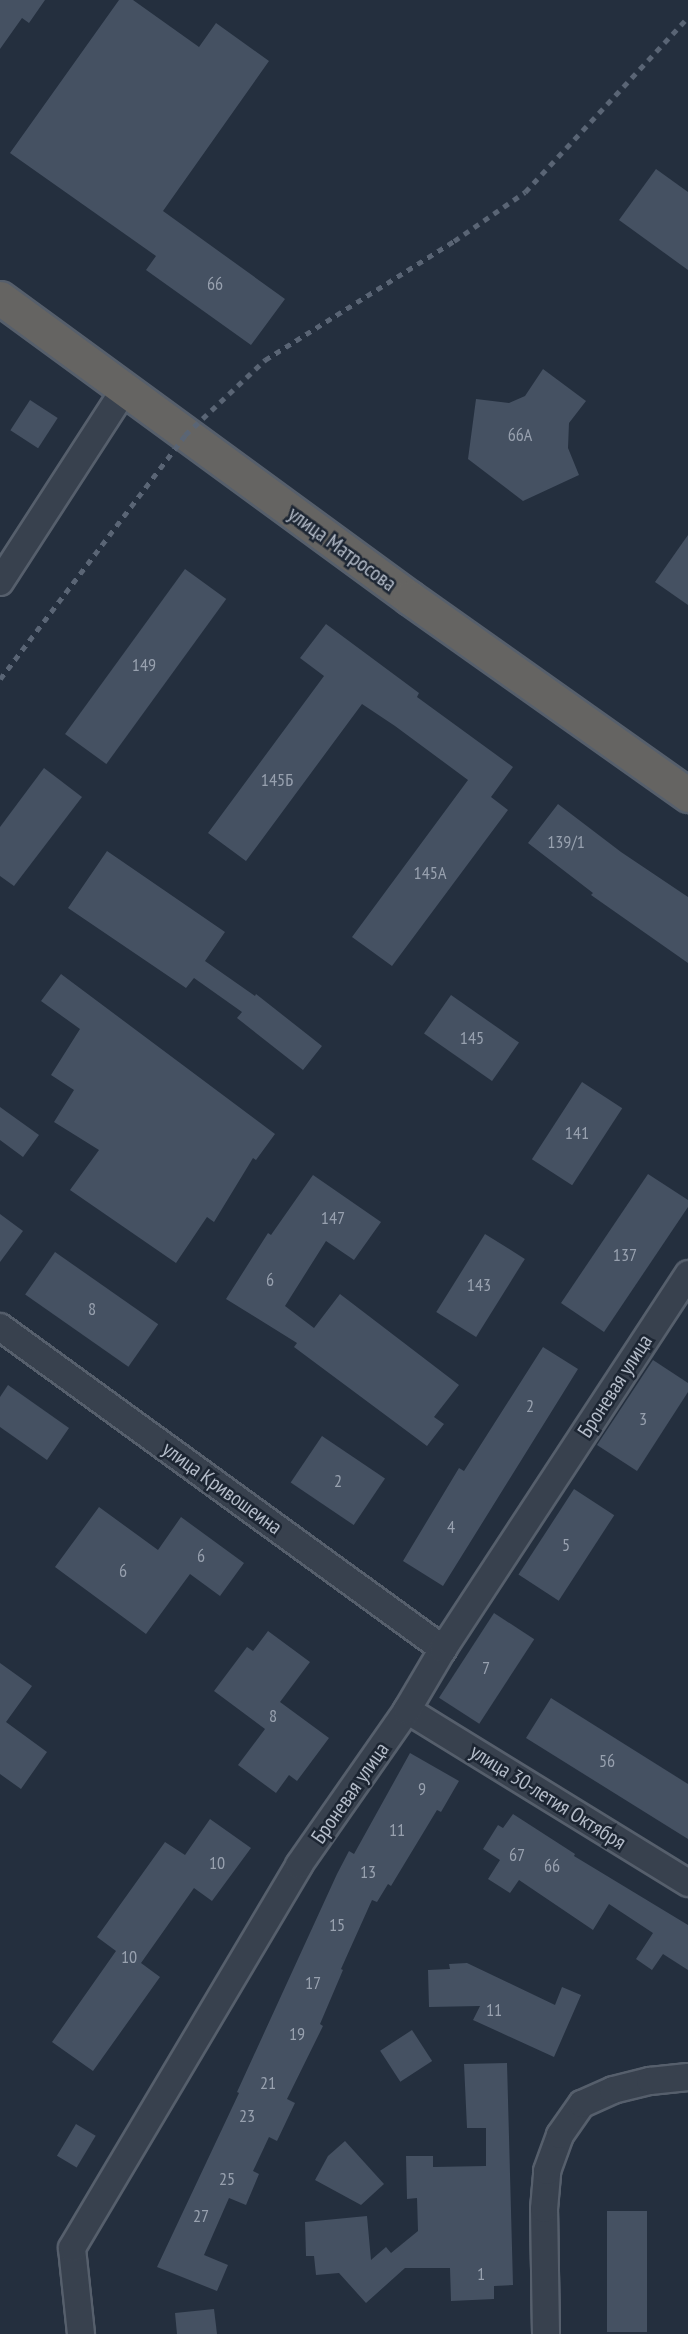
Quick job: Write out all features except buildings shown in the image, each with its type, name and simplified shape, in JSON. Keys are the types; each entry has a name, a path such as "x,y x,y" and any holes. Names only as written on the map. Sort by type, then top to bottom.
{"highway":[{"name":"улица Матросова","path":"0,298 410,598 688,795"}],"street":[{"path":"0,582 124,390"},
{"name":"Броневая улица","path":"81,2334 72,2248 299,1865 407,1710 443,1649 688,1274"},
{"name":"улица Кривошеина","path":"0,1327 443,1649"},
{"name":"улица 30-летия Октября","path":"407,1710 688,1883"},
{"path":"546,2334 544,2209 547,2171 560,2135 582,2104 613,2090 650,2081 688,2077"}],"railway":[{"path":"0,679 185,435 265,360 454,241 525,192 688,17"}]}
